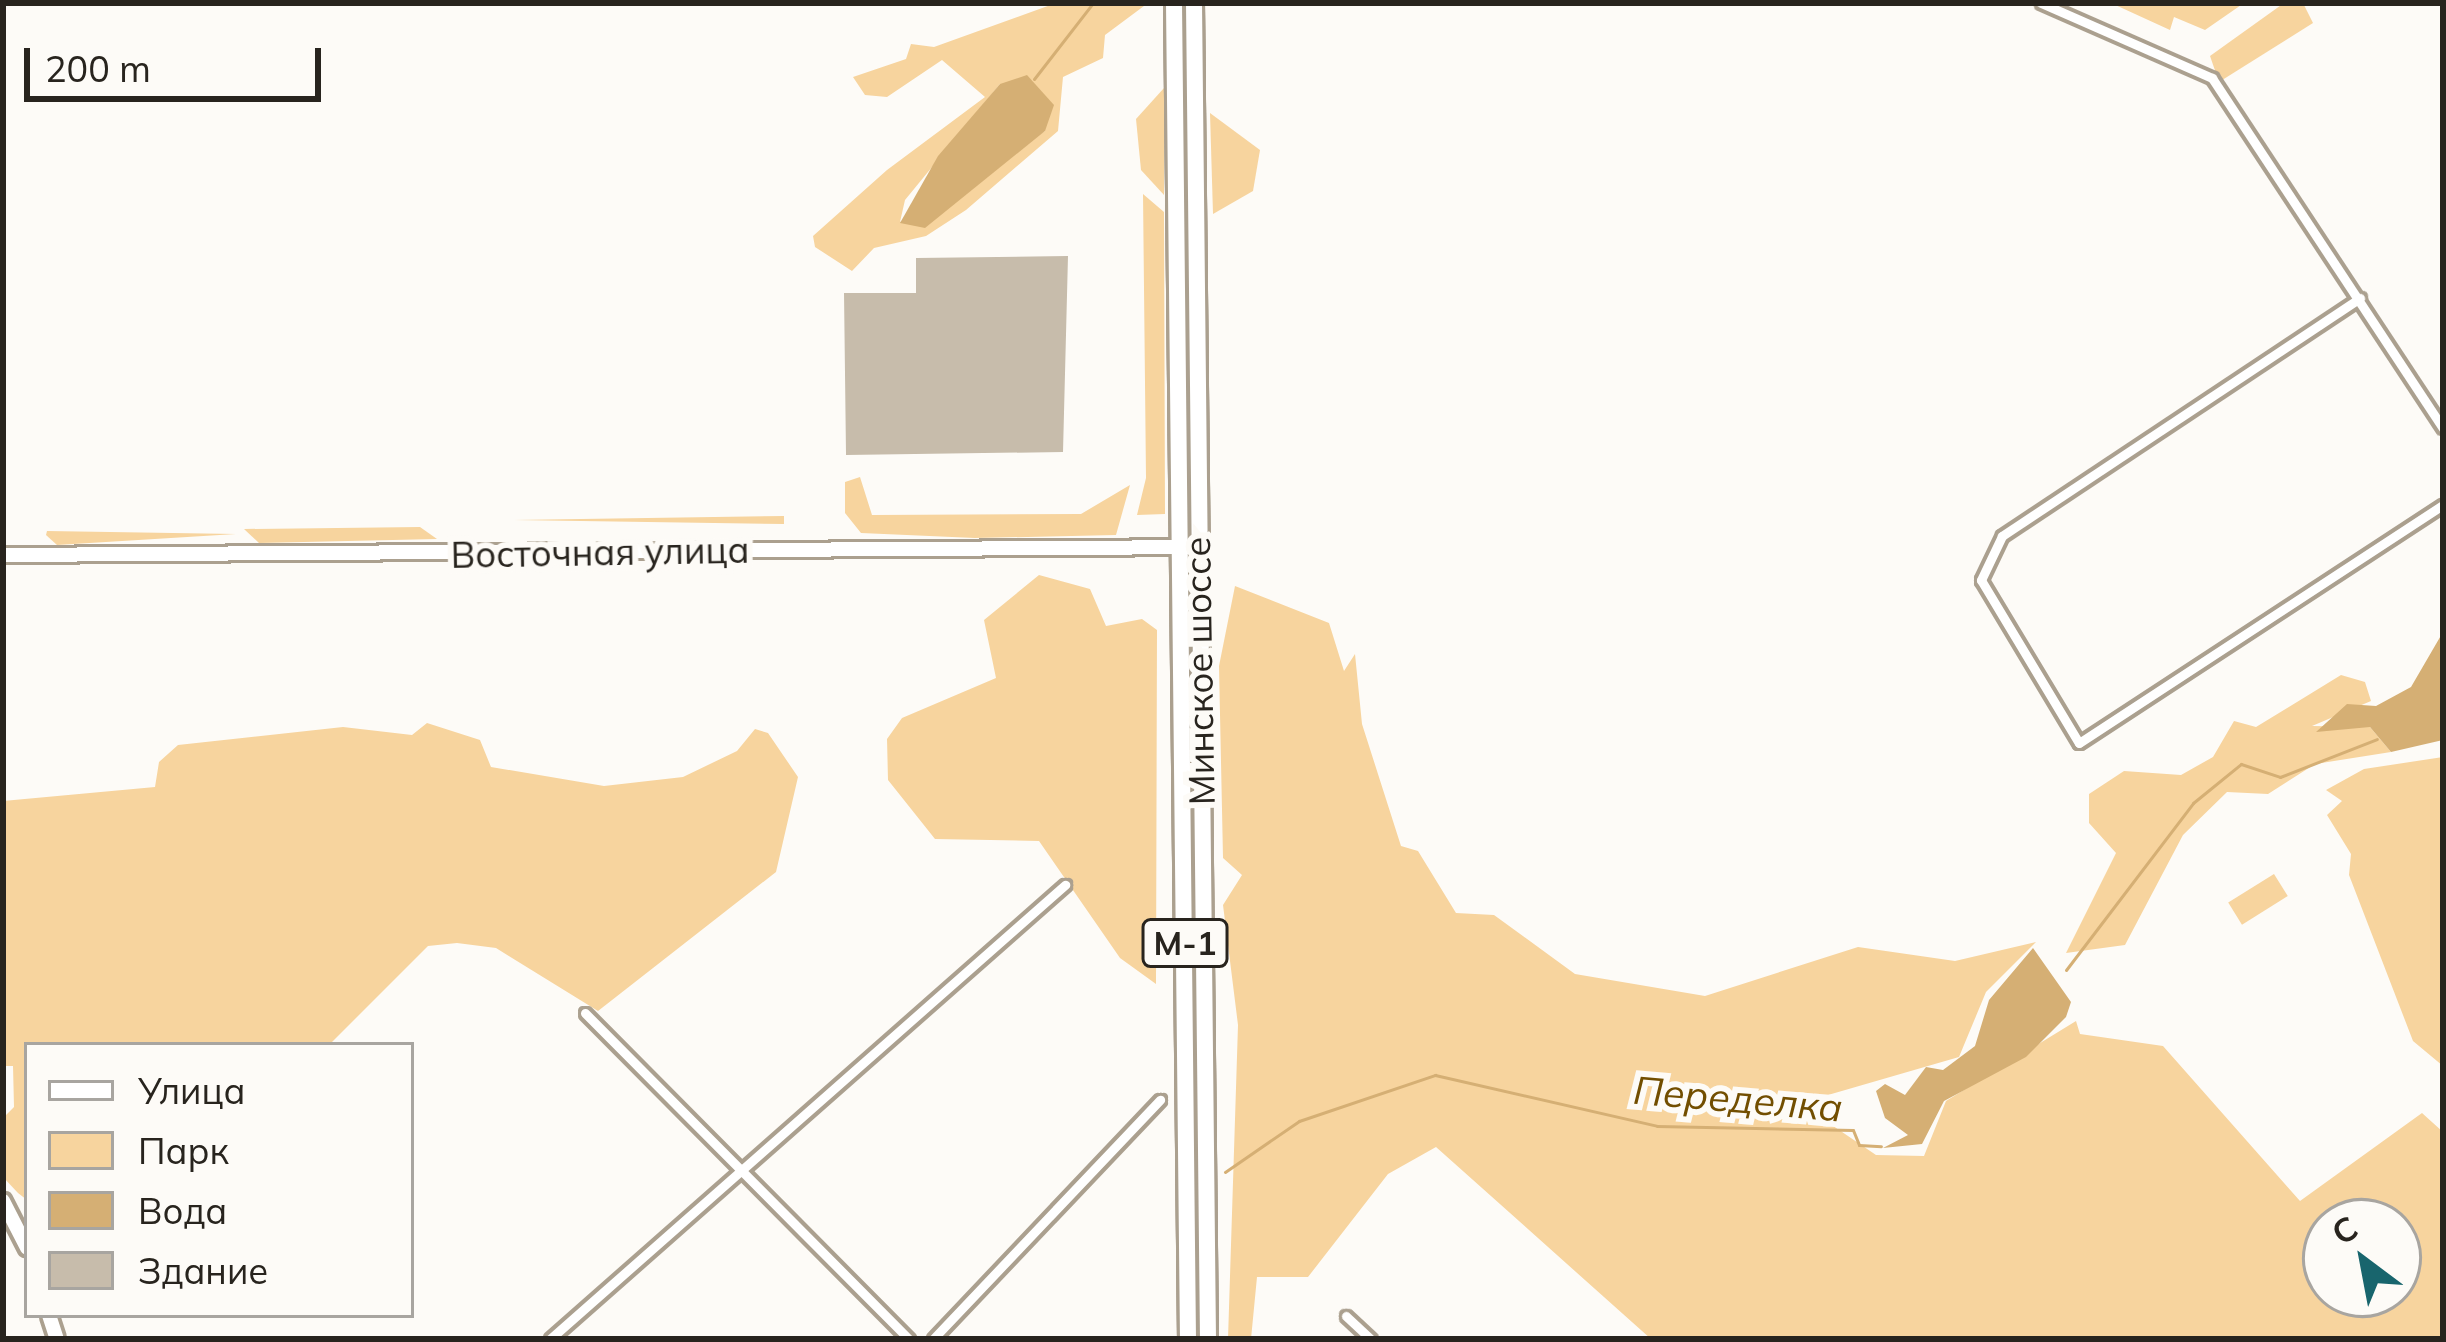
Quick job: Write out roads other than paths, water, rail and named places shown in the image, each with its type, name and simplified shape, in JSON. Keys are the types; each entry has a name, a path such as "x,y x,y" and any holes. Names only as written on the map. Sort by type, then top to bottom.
{"highway":[{"name":"Минское шоссе","path":"1174,3 1208,1339"},
{"name":"Минское шоссе","path":"1187,547 1194,3"},
{"name":"Минское шоссе","path":"1187,1339 1190,715"}],"street":[{"path":"2041,3 2196,63 2360,298 2443,428"},
{"path":"2360,298 2002,536 1981,580 2079,743 2443,505"},
{"name":"Восточная улица","path":"3,555 1187,547"},
{"path":"550,1339 1065,885"},
{"path":"585,1013 909,1339"},
{"path":"933,1339 1160,1100"},
{"path":"3,1201 24,1242"},
{"path":"1346,1316 1371,1339"}],"water":[{"path":"1027,75 1054,105 1045,131 925,228 900,223 938,156 1000,84"},
{"path":"2443,632 2443,740 2391,752 2370,727 2316,732 2347,704 2376,706 2411,687"},
{"path":"2033,948 2071,1002 2066,1017 2026,1057 1944,1101 1922,1144 1883,1148 1908,1135 1885,1118 1876,1091 1885,1084 1905,1095 1926,1067 1943,1070 1975,1046 1989,1000"}],"waterway":[{"path":"1034,79 1093,3"},
{"name":"Переделка","path":"2066,970 2193,803 2241,764 2280,777 2377,739"},
{"name":"Переделка","path":"1225,1172 1299,1121 1435,1075 1657,1126 1853,1130 1859,1145 1881,1146"}]}
